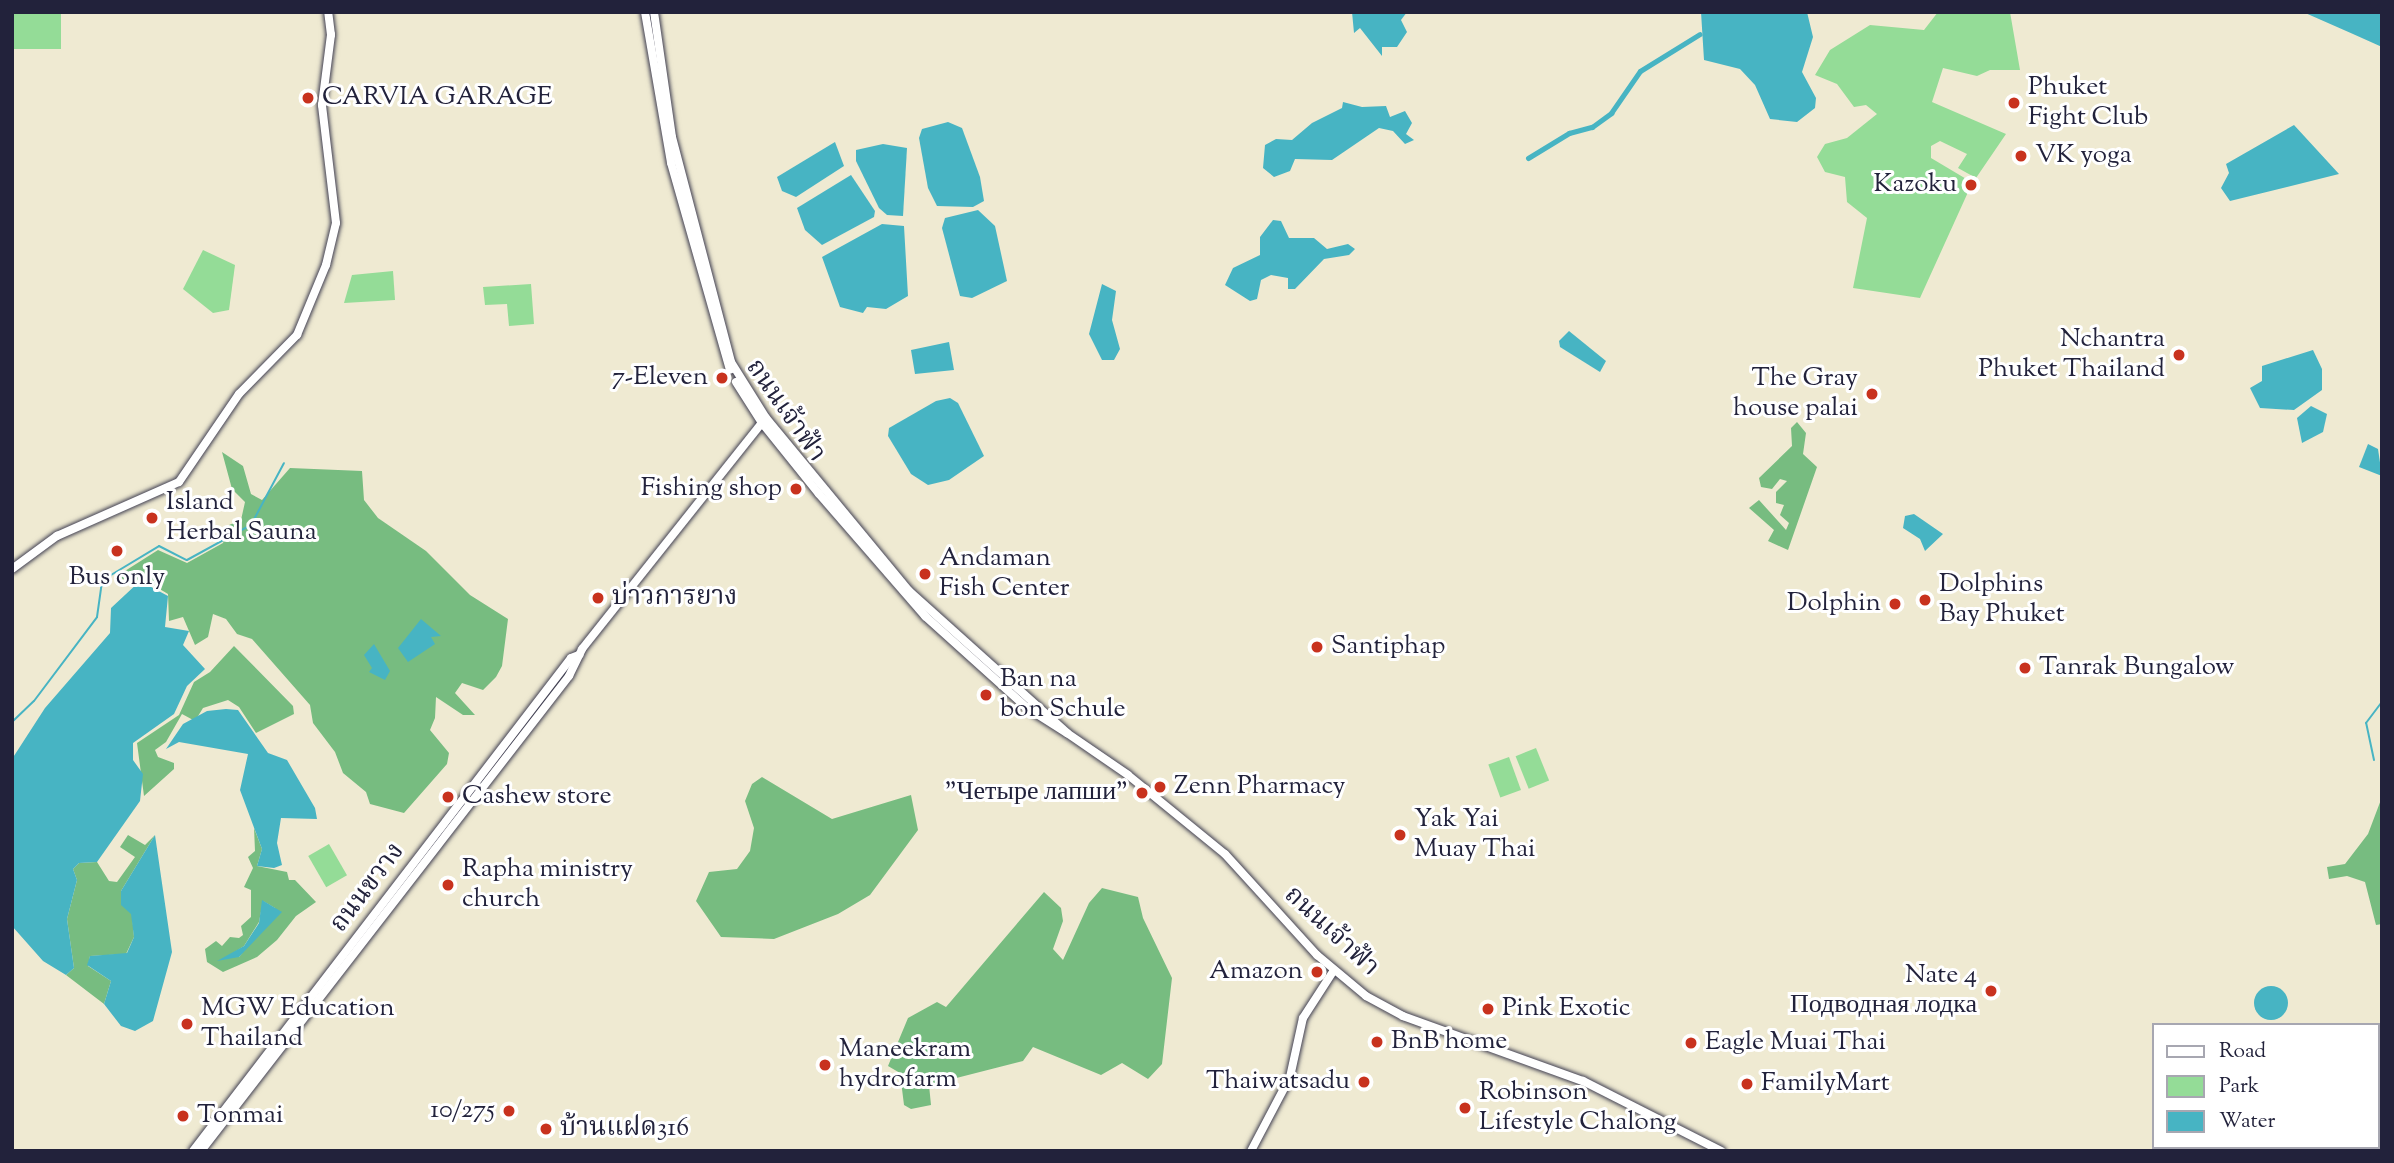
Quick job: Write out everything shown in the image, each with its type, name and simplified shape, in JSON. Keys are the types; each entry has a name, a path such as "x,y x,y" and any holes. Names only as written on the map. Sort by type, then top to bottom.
{"main road":[{"path":"12,569 57,536 179,482 239,394 297,335 326,265 336,223 322,105 331,35 328,12"},
{"name":"ถนนเจ้าฟ้า","path":"645,12 671,163 726,363 764,420 909,591 1067,733 1128,775 1227,855 1335,970 1403,1016 1583,1081 1721,1151"},
{"name":"ถนนเจ้าฟ้า","path":"654,12 673,137 732,362 764,420"},
{"name":"ถนนขวาง","path":"201,1151 457,813 517,736 569,676 579,655 764,420"},
{"path":"1251,1151 1290,1077 1303,1018 1335,970"},
{"name":"ถนนขวาง","path":"193,1151 281,1043"}],"green space":[{"path":"12,12 61,12 61,49 12,49"},
{"path":"1938,12 2010,12 2020,70 1990,70 1977,76 1943,68 1932,102 2006,134 1976,178 1958,168 1967,154 1940,141 1931,146 1931,158 1968,180 1964,187 1969,190 1920,298 1853,288 1867,218 1847,202 1845,177 1825,172 1817,157 1825,144 1847,138 1877,114 1866,105 1854,107 1837,84 1815,75 1830,50 1870,25 1924,30"},
{"path":"203,250 235,265 229,310 213,313 183,289"},
{"path":"393,271 395,300 344,303 352,275"},
{"path":"531,284 534,324 509,326 507,304 485,305 483,287"},
{"path":"1797,422 1806,433 1803,454 1817,467 1788,550 1768,541 1774,530 1749,508 1759,500 1786,530 1789,523 1780,515 1784,505 1776,503 1776,492 1787,481 1780,479 1772,489 1761,487 1759,478 1792,446 1791,428"},
{"path":"222,452 243,466 251,494 262,500 290,468 362,471 364,500 378,518 426,551 470,595 508,619 502,666 496,677 483,690 462,683 455,693 475,715 463,715 436,697 435,718 430,730 449,753 447,764 404,813 370,804 366,792 343,773 335,752 313,723 310,705 252,639 237,634 226,619 213,614 208,637 195,645 183,617 169,621 168,594 143,579 127,581 117,576 158,550 187,563 223,543 229,525 241,520 245,502 232,489"},
{"path":"234,646 293,706 294,714 256,733 239,707 228,700 203,708 195,721 182,714 166,742 155,750 158,757 174,763 174,769 144,796 137,743 179,715 194,682 210,672"},
{"path":"1536,748 1549,780 1529,789 1516,756"},
{"path":"1509,757 1521,790 1500,797 1488,765"},
{"path":"762,777 832,819 911,795 918,830 870,895 838,914 774,939 721,937 696,901 709,872 737,869 750,851 754,828 745,801 752,784"},
{"path":"2382,797 2382,924 2376,925 2365,882 2347,876 2329,879 2327,867 2345,864 2368,834"},
{"path":"254,828 262,849 257,866 287,872 289,880 295,880 316,902 296,916 277,940 257,957 223,972 207,962 205,949 216,941 222,946 230,937 239,938 243,935 241,926 251,917 251,890 244,887 253,868 248,857 255,851","holes":["263,901 275,908 271,918 239,957 230,955 244,946 259,922"]},
{"path":"128,835 145,845 155,835 121,891 132,914 134,937 126,954 90,956 88,966 111,981 104,1004 66,975 74,968 67,919 77,880 73,869 79,863 97,862 109,881 117,882 135,857 120,847"},
{"path":"329,844 347,875 326,887 308,856"},
{"path":"1102,888 1138,897 1143,918 1172,978 1162,1064 1148,1079 1122,1063 1101,1075 1033,1047 1023,1061 929,1085 931,1105 911,1109 904,1105 900,1073 888,1066 908,1018 937,1002 946,1007 1044,892 1061,908 1063,921 1053,949 1063,960 1089,903"}],"water":[{"path":"1352,12 1407,12 1401,20 1407,32 1397,47 1382,47 1382,56 1360,28 1354,33"},
{"path":"1701,12 1807,12 1813,37 1802,72 1816,98 1815,108 1797,122 1770,119 1755,85 1740,69 1704,60"},
{"path":"2303,12 2382,12 2382,47 2353,34"},
{"path":"1343,102 1362,107 1386,106 1390,117 1405,111 1412,123 1406,134 1414,140 1405,144 1393,131 1379,128 1332,160 1295,159 1290,171 1274,177 1263,168 1265,145 1276,139 1292,140 1312,123 1342,108"},
{"path":"948,122 962,128 980,177 984,201 973,207 937,206 928,188 919,138 922,129"},
{"path":"2294,125 2339,174 2230,201 2221,188 2229,173 2226,164"},
{"path":"835,142 844,166 796,197 782,191 777,177"},
{"path":"883,144 907,148 903,216 887,215 879,208 856,161 856,150"},
{"path":"851,175 875,211 874,217 822,245 805,230 797,208"},
{"path":"978,210 995,226 1007,281 972,298 960,296 942,228 945,218"},
{"path":"1273,220 1281,221 1289,238 1314,238 1327,249 1348,244 1355,249 1349,255 1324,259 1295,289 1288,289 1288,278 1271,275 1261,280 1257,299 1250,301 1225,285 1233,268 1260,255 1260,237"},
{"path":"882,224 904,226 908,296 886,309 867,307 863,313 840,307 822,257"},
{"path":"1102,284 1116,291 1112,320 1120,349 1114,360 1102,360 1089,334"},
{"path":"1569,331 1606,361 1600,372 1560,347 1559,341"},
{"path":"949,342 954,370 915,374 911,350"},
{"path":"2313,350 2322,369 2322,390 2294,410 2260,408 2250,388 2262,381 2262,366"},
{"path":"950,398 958,403 984,456 949,480 928,485 911,474 888,436 889,428 936,401"},
{"path":"2311,406 2327,414 2323,432 2302,443 2297,418"},
{"path":"2368,444 2378,449 2382,476 2359,467"},
{"path":"1914,514 1943,534 1925,551 1920,539 1903,528 1905,516"},
{"path":"140,581 168,596 165,627 189,631 183,645 205,669 187,686 174,714 133,743 133,760 143,774 140,801 97,862 79,863 73,869 77,880 67,919 74,968 66,975 43,961 12,926 12,759 45,708 110,633 111,608"},
{"path":"421,619 441,636 431,637 435,644 408,662 398,648"},
{"path":"374,644 390,671 385,680 369,672 372,668 364,655"},
{"path":"238,710 268,753 287,760 315,808 317,819 281,818 277,843 282,865 274,868 257,866 262,849 240,790 248,754 179,742 166,749 183,724 207,711"},
{"path":"155,835 172,952 153,1021 135,1031 121,1026 104,1004 111,981 87,965 90,956 127,953 134,937 131,914 121,905 121,891"},
{"path":"262,900 282,912 239,957 217,961 244,946 259,923"},
{"path":"2271,986 2283,991 2288,1003 2283,1015 2271,1020 2259,1015 2254,1003 2259,991"}],"waterway":[{"path":"1528,158 1569,133 1592,127 1611,113 1640,71 1700,34"},
{"path":"12,722 34,701 97,617 101,587 111,575 159,546 187,560 251,525 284,463"},
{"path":"2374,760 2366,723 2382,702"}],"place":[{"name":"CARVIA GARAGE","path":"308,98"},
{"name":"Phuket Fight Club","path":"2014,103"},
{"name":"VK yoga","path":"2021,156"},
{"name":"Kazoku","path":"1971,185"},
{"name":"Nchantra Phuket Thailand","path":"2179,355"},
{"name":"7-Eleven","path":"722,378"},
{"name":"The Gray house palai","path":"1872,394"},
{"name":"Fishing shop","path":"796,489"},
{"name":"Island Herbal Sauna","path":"152,518"},
{"name":"Bus only","path":"117,551"},
{"name":"Andaman Fish Center","path":"925,574"},
{"name":"บ่าวการยาง","path":"598,598"},
{"name":"Dolphins Bay Phuket","path":"1925,600"},
{"name":"Dolphin","path":"1895,604"},
{"name":"Santiphap","path":"1317,647"},
{"name":"Tanrak Bungalow","path":"2025,668"},
{"name":"Ban na bon Schule","path":"986,695"},
{"name":"Zenn Pharmacy","path":"1160,787"},
{"name":"\"Четыре лапши\"","path":"1142,793"},
{"name":"Cashew store","path":"448,797"},
{"name":"Yak Yai Muay Thai","path":"1400,835"},
{"name":"Rapha ministry church","path":"448,885"},
{"name":"Amazon","path":"1317,972"},
{"name":"Nate 4 Подводная лодка","path":"1991,991"},
{"name":"Pink Exotic","path":"1488,1009"},
{"name":"MGW Education Thailand","path":"187,1024"},
{"name":"BnB home","path":"1377,1042"},
{"name":"Eagle Muai Thai","path":"1691,1043"},
{"name":"Maneekram hydrofarm","path":"825,1065"},
{"name":"Thaiwatsadu","path":"1364,1082"},
{"name":"FamilyMart","path":"1747,1084"},
{"name":"Robinson Lifestyle Chalong","path":"1465,1108"},
{"name":"10/275","path":"509,1111"},
{"name":"Tonmai","path":"183,1116"},
{"name":"บ้านแฝด316","path":"546,1129"}]}
